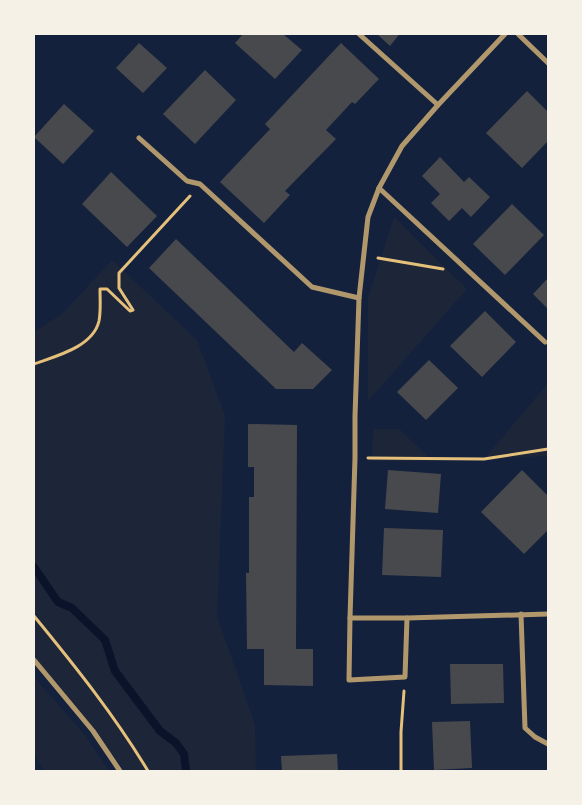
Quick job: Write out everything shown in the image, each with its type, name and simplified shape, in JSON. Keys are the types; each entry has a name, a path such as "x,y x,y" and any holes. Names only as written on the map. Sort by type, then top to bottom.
{"street":[{"path":"359,34 438,105"},
{"path":"407,618 405,677 349,680 359,298 368,217 379,188 402,146 505,34"},
{"path":"518,34 548,63"},
{"path":"139,138 187,181 200,184 312,287 359,298"},
{"path":"379,188 545,342"},
{"path":"521,614 524,728 548,744"},
{"path":"350,618 548,614"},
{"path":"34,660 93,731 120,771"}],"path":[{"path":"34,364 63,354 89,340 98,322 100,289 107,289 130,311 133,310 119,288 119,273 200,184"},
{"path":"364,256 471,274"},
{"path":"355,458 484,459 548,449"},
{"path":"34,616 82,676 130,741 148,771"},
{"path":"401,771 401,732 405,677"}],"shaded area":[{"path":"394,217 467,289 368,401 368,298"},
{"path":"112,260 197,340 225,416 217,616 255,725 256,771 125,771 34,660 34,332 62,314"},
{"path":"548,383 548,456 484,459"},
{"path":"373,429 399,429 433,461 372,461"},
{"path":"34,677 84,734 109,771 44,771 34,754"}],"building":[{"path":"243,34 283,34 302,50 275,79 235,43"},
{"path":"377,34 399,34 390,46"},
{"path":"139,43 167,68 143,93 116,68"},
{"path":"341,43 379,79 355,104 352,102 326,130 336,139 285,191 290,195 264,223 220,182 270,129 265,124"},
{"path":"205,70 236,100 195,144 163,114"},
{"path":"527,91 548,112 548,141 522,168 486,133"},
{"path":"64,104 94,131 63,164 34,137"},
{"path":"440,157 464,182 469,177 490,197 471,217 462,208 449,221 431,203 440,194 422,176"},
{"path":"111,172 157,216 127,247 82,204"},
{"path":"512,204 544,235 505,275 473,244"},
{"path":"176,239 294,352 302,343 332,370 313,389 276,389 149,268"},
{"path":"548,278 548,309 533,294"},
{"path":"485,311 516,342 482,377 450,346"},
{"path":"429,360 458,388 426,420 397,392"},
{"path":"248,424 297,425 296,649 313,649 313,686 264,685 264,649 247,649 246,573 249,573 249,497 254,497 254,467 248,467"},
{"path":"388,470 441,474 438,513 385,509"},
{"path":"522,470 548,496 548,530 524,554 481,512"},
{"path":"384,528 443,530 441,577 382,575"},
{"path":"450,664 503,664 504,703 451,704"},
{"path":"470,721 472,768 434,770 432,722"},
{"path":"337,754 338,771 282,771 281,756"}],"waterway":[{"path":"34,567 58,602 72,608 105,640 115,671 160,731 176,743 184,754 186,771"}]}
